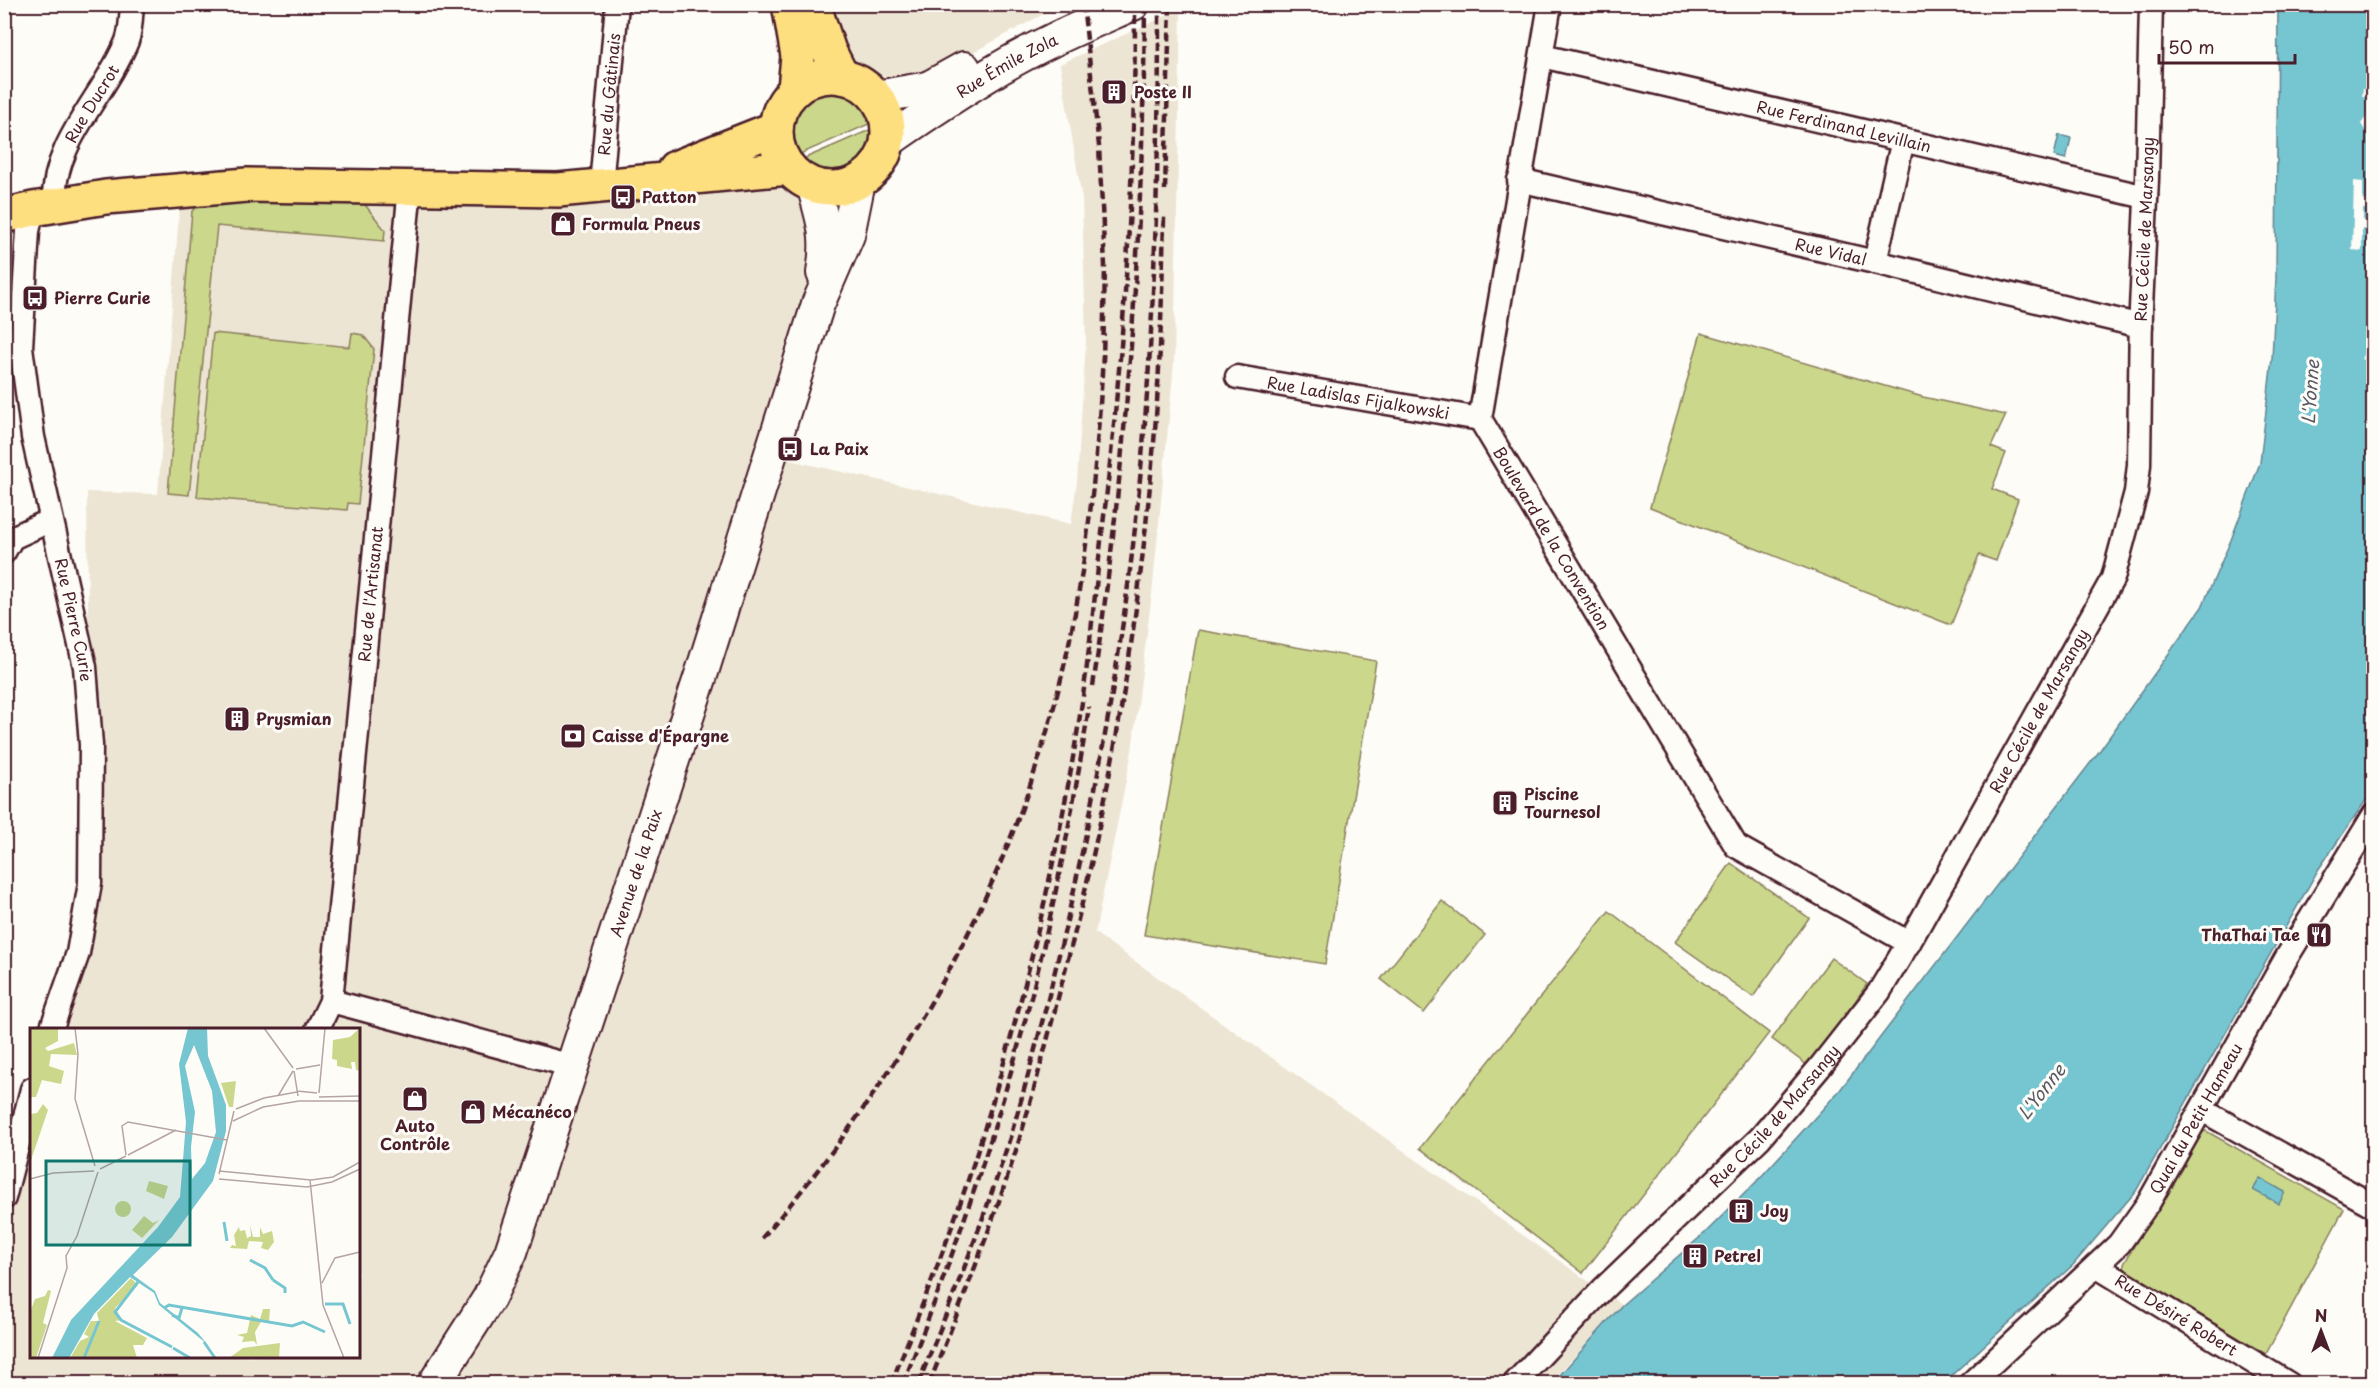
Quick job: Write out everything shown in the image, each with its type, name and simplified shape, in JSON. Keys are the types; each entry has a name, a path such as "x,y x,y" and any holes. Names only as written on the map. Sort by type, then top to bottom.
{"main road":[{"path":"789,4 798,56 795,89"},
{"path":"813,4 829,51 842,77"},
{"name":"Rue Émile Zola","path":"876,97 928,88 1053,17 1084,4"},
{"name":"Rue Émile Zola","path":"888,141 1001,68 1056,39 1133,4"},
{"path":"30,210 160,191 247,185 558,190 642,180 801,177 842,188 859,181 875,168 888,141 888,123 876,97 861,84 842,77 822,76 803,83 795,89 782,107 776,128 778,150 801,177 826,229 827,240 818,304"},
{"path":"642,180 776,128"},
{"path":"818,304 848,235 859,181"},
{"name":"Avenue de la Paix","path":"434,1383 489,1298 511,1252 699,681 818,304"}],"street":[{"name":"Rue Ducrot","path":"30,210 53,187 63,154 128,40 132,4"},
{"name":"Rue du Gâtinais","path":"602,186 617,4"},
{"path":"1480,419 1550,4"},
{"name":"Rue Cécile de Marsangy","path":"1514,1383 1603,1289 1760,1138 1880,992 2113,578 2136,492 2139,465 2151,4"},
{"name":"Rue Ferdinand Levillain","path":"1542,56 2146,198"},
{"path":"1875,261 1903,140"},
{"name":"Rue Vidal","path":"1519,180 1875,261 2141,326"},
{"name":"Rue de l'Artisanat","path":"318,1028 331,1001 410,187"},
{"name":"Rue Pierre Curie","path":"30,210 21,346 33,437 85,667 91,757 90,883 78,953 51,1028"},
{"name":"Rue Ladislas Fijalkowski","path":"1238,378 1480,419"},
{"name":"Boulevard de la Convention","path":"1480,419 1736,846 1909,943"},
{"path":"4,552 12,538 51,520"},
{"name":"Quai du Petit Hameau","path":"1971,1383 2119,1244 2149,1202 2287,957 2373,815"},
{"path":"331,1001 572,1066"},
{"path":"4,1198 30,1097"},
{"path":"2202,1110 2373,1206"},
{"name":"Rue Désiré Robert","path":"2096,1266 2289,1383"}],"shaded area":[{"path":"1053,4 1053,9 931,75 868,77 846,55 826,5"},
{"path":"1181,9 1174,364 1153,585 1132,751 1095,933 1622,1305 1549,1384 5,1384 5,1220 30,1132 30,1358 360,1358 360,1028 62,1028 101,781 88,617 87,492 158,494 181,185 781,176 821,232 772,456 1071,524 1077,481 1086,342 1082,199 1060,64"}],"green space":[{"path":"831,92 852,98 866,110 873,125 873,140 867,155 857,167 842,173 824,172 811,167 804,161 798,154 793,139 795,120 799,112 805,105","holes":["871,123 872,129 803,159 800,154"]},
{"path":"270,200 362,201 385,230 384,241 217,226 189,495 168,493 192,211 199,204"},
{"path":"213,333 350,347 352,333 363,335 374,349 358,504 348,503 347,510 197,497"},
{"path":"1701,333 1923,397 2006,415 1991,447 2006,453 1992,489 2018,499 1996,561 1979,555 1951,625 1650,507"},
{"path":"1198,630 1376,661 1325,964 1144,935"},
{"path":"1731,863 1809,918 1753,997 1675,942"},
{"path":"1442,901 1485,935 1424,1013 1381,979"},
{"path":"1609,911 1769,1033 1583,1273 1420,1148"},
{"path":"1831,958 1867,984 1833,1034 1807,1065 1772,1039"},
{"path":"2206,1131 2344,1209 2266,1354 2125,1273 2124,1264 2197,1134"}],"water":[{"name":"L'Yonne","path":"2278,5 2373,5 2373,790 2318,870 2136,1191 2073,1265 1943,1383 1552,1384 1622,1305 1706,1232 1759,1179 1840,1090 2098,753 2202,607 2231,540 2260,463 2272,359 2276,279"},
{"path":"2059,135 2071,138 2066,159 2054,156"},
{"path":"2260,1178 2285,1192 2279,1204 2253,1190"}],"pier":[{"path":"2363,89 2373,89 2373,135 2369,136 2361,124 2366,117 2367,97 2362,97"},
{"path":"2354,181 2363,182 2363,200 2373,201 2373,209 2363,209 2363,221 2373,221 2374,229 2362,229 2362,251 2352,250"},
{"path":"2373,336 2373,355 2370,362 2362,359"}],"railway":[{"path":"1083,4 1099,146 1105,266 1103,362"},
{"path":"891,1384 954,1220 991,1108 1023,991 1063,815 1083,696 1116,407 1130,206 1135,4"},
{"path":"1093,686 1115,516 1131,346 1141,175 1145,4"},
{"path":"918,1384 986,1210 1020,1104 1074,890 1103,746 1126,601 1147,397 1156,201 1159,4"},
{"path":"1165,190 1170,4"},
{"path":"929,1384 980,1254 1017,1148 1055,1010 1098,834 1121,711 1146,526 1159,371 1164,217"},
{"path":"762,1238 813,1176 860,1113 904,1048 944,980 979,910 1010,838 1037,764 1059,687 1076,605 1094,480 1103,355"},
{"path":"903,1384 974,1192 1023,1030 1056,892 1089,707"}],"place":[{"name":"Poste II","path":"1114,92"},
{"name":"Patton","path":"623,197"},
{"name":"Formula Pneus","path":"563,224"},
{"name":"Pierre Curie","path":"35,298"},
{"name":"La Paix","path":"790,449"},
{"name":"Prysmian","path":"237,719"},
{"name":"Caisse d'Épargne","path":"573,736"},
{"name":"Piscine Tournesol","path":"1505,803"},
{"name":"ThaThai Tae","path":"2319,935"},
{"name":"Auto Contrôle","path":"415,1099"},
{"name":"Mécanéco","path":"473,1112"},
{"name":"Joy","path":"1741,1211"},
{"name":"Petrel","path":"1695,1256"}]}
